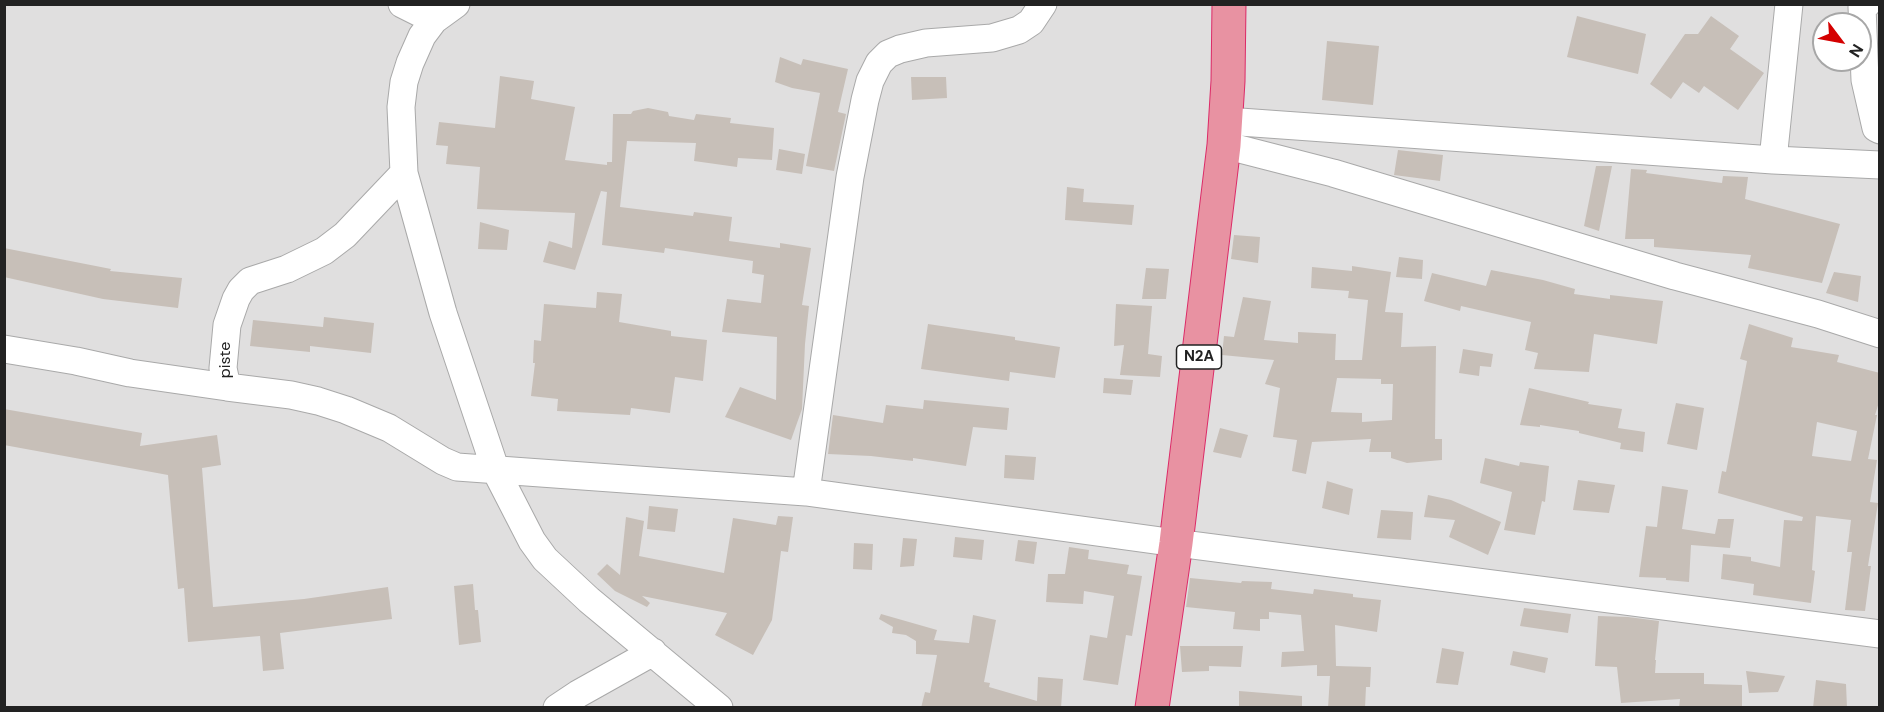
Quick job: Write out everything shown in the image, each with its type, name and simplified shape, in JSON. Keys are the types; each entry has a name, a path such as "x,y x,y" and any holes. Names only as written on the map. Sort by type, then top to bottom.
{"highway":[{"name":"N2A","path":"1152,708 1176,543 1225,133 1229,4"}],"street":[{"path":"402,4 434,20"},
{"path":"456,4 434,20 422,36 404,82 401,107 404,173 443,313 496,471 532,541 545,558 589,600 719,708"},
{"path":"806,492 850,177 870,81 879,63 888,54 926,43 992,38 1019,30 1031,22 1043,4"},
{"path":"1773,160 1789,4"},
{"path":"1867,4 1862,7 1865,80 1876,128 1880,130"},
{"path":"1225,133 1880,165"},
{"path":"1225,133 1333,173 1675,276 1880,334"},
{"name":"piste","path":"404,173 345,235 324,251 287,269 250,281 241,290 227,325 223,368 226,387 318,401 369,418 442,461 457,467 806,492 1176,543 1880,634"},
{"path":"4,349 130,373 226,387"},
{"path":"557,708 653,652"}],"shaded area":[{"path":"5,5 1879,5 1879,707 5,707"}],"building":[{"path":"1577,16 1646,34 1638,74 1567,57"},
{"path":"1711,16 1739,36 1730,49 1764,73 1738,110 1704,86 1699,93 1683,82 1671,99 1650,84 1685,34 1698,34"},
{"path":"1327,41 1379,46 1373,105 1322,100"},
{"path":"780,57 801,65 803,59 848,69 838,112 846,114 834,171 806,166 820,93 775,82"},
{"path":"500,76 534,81 531,99 575,107 565,160 607,165 607,162 612,162 613,114 631,114 633,111 648,108 668,112 669,116 694,120 696,114 731,118 730,123 774,128 772,160 738,158 737,167 694,161 696,143 627,141 620,207 693,216 694,212 732,217 729,241 780,248 780,243 811,248 802,305 809,306 802,409 791,440 725,417 740,387 776,400 777,337 722,332 727,299 761,303 764,275 752,273 753,261 665,248 664,253 602,245 607,192 601,191 575,270 543,262 549,241 572,248 575,213 477,209 480,167 446,164 448,146 436,145 439,122 495,128"},
{"path":"911,77 946,77 947,98 912,100"},
{"path":"779,149 805,154 802,174 776,170"},
{"path":"1398,150 1443,155 1440,181 1394,175"},
{"path":"1596,166 1612,166 1599,231 1584,226"},
{"path":"1631,169 1722,183 1723,176 1748,177 1745,199 1840,224 1822,283 1748,268 1751,255 1654,247 1654,239 1625,239"},
{"path":"1067,187 1084,189 1083,202 1134,205 1132,225 1065,220"},
{"path":"480,222 509,230 507,250 478,249"},
{"path":"1234,235 1260,237 1258,263 1231,259"},
{"path":"4,248 111,269 110,271 182,278 178,308 103,299 4,277"},
{"path":"1399,257 1423,260 1422,279 1396,277"},
{"path":"1352,266 1391,272 1385,312 1403,313 1401,347 1436,346 1435,439 1442,439 1442,460 1407,463 1391,458 1391,452 1369,452 1371,439 1312,442 1306,474 1292,471 1297,440 1273,437 1280,388 1265,384 1274,360 1222,355 1224,336 1234,337 1243,297 1271,301 1264,340 1298,343 1298,332 1336,334 1335,360 1362,360 1368,300 1348,298 1349,291 1311,288 1312,267 1352,271","holes":["1337,378 1381,379 1381,384 1393,384 1392,420 1362,422 1362,413 1331,412"]},
{"path":"1146,268 1169,269 1166,299 1142,299"},
{"path":"1491,270 1575,289 1574,294 1610,299 1610,295 1663,301 1657,344 1594,334 1589,372 1534,369 1538,353 1525,350 1531,322 1461,306 1460,311 1424,301 1432,273 1486,286"},
{"path":"1834,272 1861,276 1858,302 1826,293"},
{"path":"597,292 622,294 619,322 671,331 671,336 707,340 703,381 675,377 670,413 631,408 630,415 557,411 558,399 531,396 535,363 533,363 534,340 541,341 544,304 596,308"},
{"path":"1116,304 1152,306 1148,354 1162,356 1160,377 1120,375 1124,345 1114,346"},
{"path":"324,317 374,323 371,353 310,346 310,352 250,346 253,320 323,327"},
{"path":"928,324 1015,337 1015,340 1060,347 1055,378 1010,372 1009,381 921,369"},
{"path":"1749,324 1793,338 1791,347 1839,355 1837,362 1880,373 1880,399 1868,459 1877,460 1870,502 1878,503 1868,566 1871,566 1865,611 1845,610 1852,552 1847,552 1851,520 1816,516 1812,570 1815,571 1811,603 1753,595 1754,584 1721,579 1723,554 1751,557 1751,561 1780,567 1784,520 1802,521 1803,517 1718,493 1722,471 1726,472 1747,361 1740,359","holes":["1817,422 1857,431 1851,461 1812,456"]},
{"path":"1463,349 1493,354 1491,367 1480,366 1479,376 1459,373"},
{"path":"1104,378 1133,380 1131,395 1103,393"},
{"path":"1529,388 1589,402 1588,404 1622,409 1618,428 1645,432 1643,452 1620,449 1621,443 1579,433 1579,431 1540,425 1540,427 1520,425"},
{"path":"924,400 1009,408 1007,430 973,427 966,466 913,458 913,461 828,454 833,415 883,423 886,405 923,409"},
{"path":"1676,403 1704,408 1697,450 1667,444"},
{"path":"4,409 142,433 140,446 217,435 221,465 202,468 213,607 304,599 388,587 392,619 280,633 284,669 263,671 260,636 188,642 184,588 178,589 168,475 4,445"},
{"path":"1220,428 1248,435 1241,458 1213,452"},
{"path":"1005,455 1036,457 1034,480 1004,478"},
{"path":"1485,458 1519,466 1520,462 1549,466 1545,502 1542,501 1535,535 1504,530 1512,492 1480,483"},
{"path":"1578,480 1615,485 1609,513 1573,510"},
{"path":"1327,481 1353,489 1349,515 1322,508"},
{"path":"1662,486 1688,490 1682,529 1715,534 1718,519 1734,519 1730,548 1691,545 1689,582 1639,577 1646,526 1657,527"},
{"path":"1428,495 1451,500 1501,522 1488,555 1449,537 1455,520 1424,517"},
{"path":"649,506 678,509 675,532 647,529"},
{"path":"1381,510 1413,512 1411,540 1377,538"},
{"path":"778,516 793,517 788,552 781,551 772,620 753,655 715,635 727,613 642,596 650,603 647,607 615,591 597,574 607,564 620,575 626,517 644,521 639,556 724,573 733,518 776,525"},
{"path":"955,537 984,540 982,560 953,557"},
{"path":"903,538 917,539 914,566 900,567"},
{"path":"1018,540 1037,542 1034,564 1015,561"},
{"path":"854,543 873,544 872,570 853,569"},
{"path":"1069,547 1089,550 1088,559 1129,565 1127,574 1142,576 1132,636 1126,635 1118,685 1083,680 1090,635 1107,638 1114,596 1084,591 1083,604 1046,602 1048,574 1065,574"},
{"path":"1190,578 1241,583 1242,581 1272,582 1271,589 1313,594 1314,589 1381,600 1377,632 1335,625 1336,666 1371,667 1370,687 1366,687 1365,708 1328,708 1330,676 1317,676 1317,665 1281,667 1282,652 1304,651 1301,615 1269,612 1269,619 1260,619 1260,631 1233,629 1235,612 1186,607"},
{"path":"473,584 481,642 459,645 454,586"},
{"path":"1524,608 1571,614 1568,633 1520,626"},
{"path":"881,614 937,630 934,640 969,643 973,615 996,620 984,682 990,683 989,687 1037,701 1038,677 1063,679 1061,708 921,708 925,692 930,693 937,655 916,654 916,641 906,635 892,633 893,627 879,619"},
{"path":"1598,616 1659,621 1655,673 1704,673 1704,684 1742,685 1742,708 1679,708 1680,699 1621,703 1617,667 1595,666"},
{"path":"1180,646 1243,646 1241,667 1209,666 1209,671 1182,672"},
{"path":"1442,648 1464,652 1458,685 1436,683"},
{"path":"1513,651 1548,658 1545,673 1510,665"},
{"path":"1746,671 1785,676 1778,692 1749,693"},
{"path":"1816,680 1846,684 1847,708 1813,708"},
{"path":"1239,691 1302,696 1302,708 1239,706"}]}
